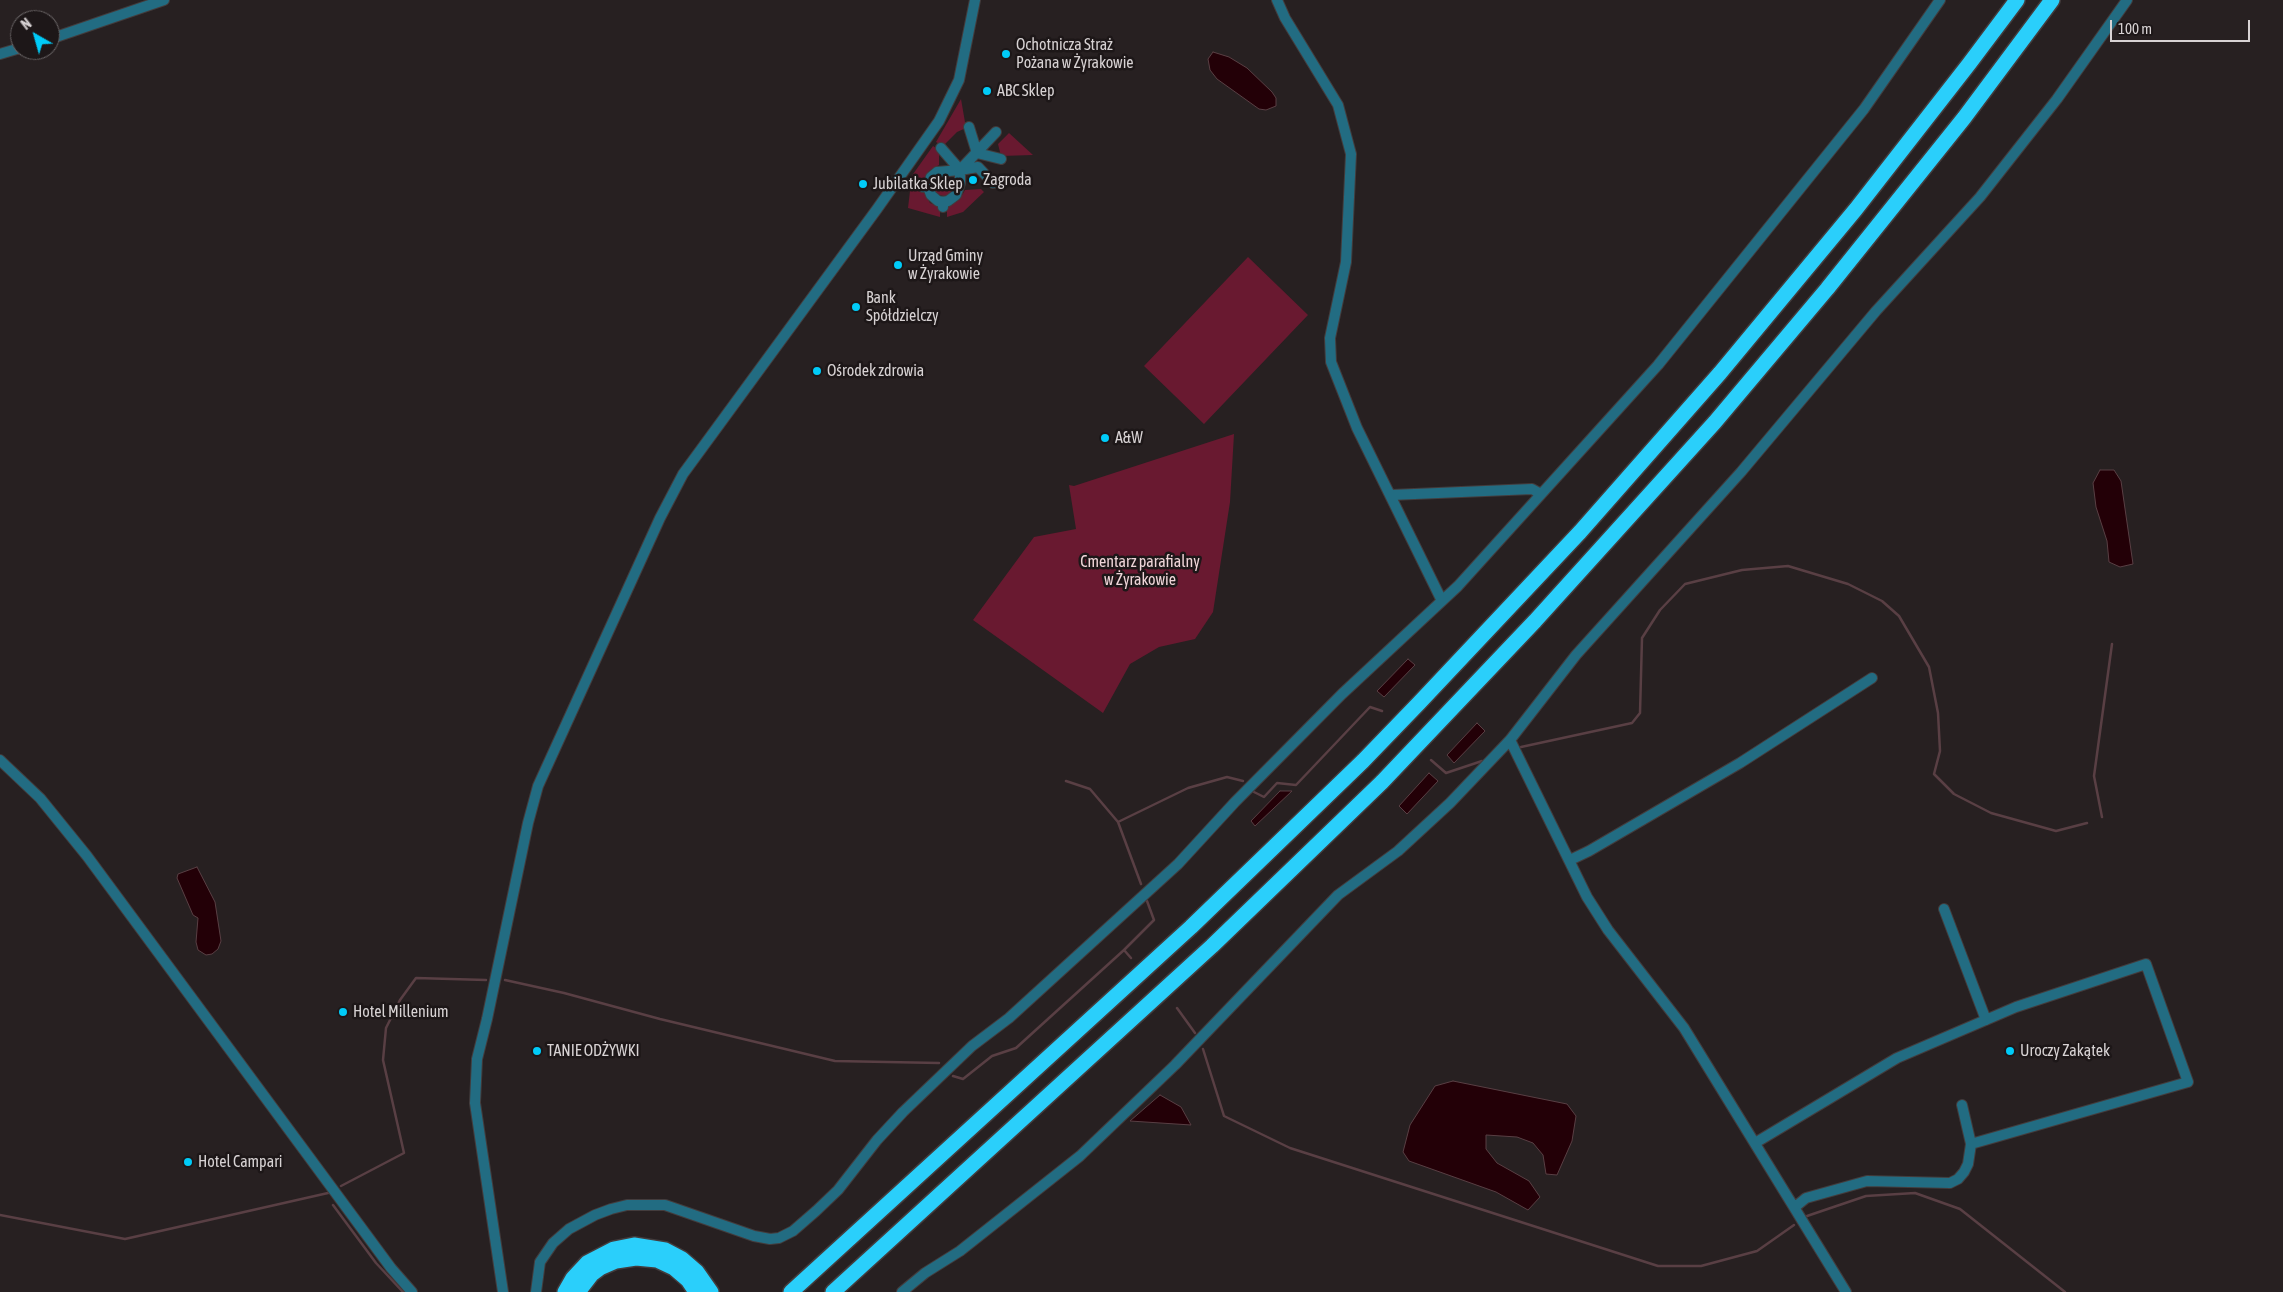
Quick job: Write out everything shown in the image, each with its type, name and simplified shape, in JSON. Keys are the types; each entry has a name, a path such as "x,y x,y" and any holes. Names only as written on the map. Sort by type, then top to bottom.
{"highway":[{"path":"792,1292 1198,920 1363,761 1466,653 1626,481 1776,307 1934,110 2017,0"},
{"path":"833,1292 1212,946 1375,789 1479,680 1624,525 1772,355 1852,259 1964,118 2052,0"},
{"path":"565,1292 579,1271 592,1260 614,1248 634,1245 665,1250 682,1259 697,1272 711,1292"},
{"path":"844,1292 880,1250"},
{"path":"578,1292 600,1268 616,1261 636,1258 648,1258 665,1263 682,1274 696,1292"}],"street":[{"path":"60,35 164,0"},
{"path":"503,1292 475,1103 477,1059 528,823 538,786 660,518 683,474 939,121 959,80 975,0"},
{"path":"1277,0 1285,18 1338,105 1351,154 1346,262 1330,338 1331,362 1357,428 1442,601"},
{"path":"536,1292 540,1262 560,1235 595,1215 627,1205 664,1205 754,1236 770,1239 779,1238 793,1231 838,1190 876,1140 903,1112 972,1046 1009,1018 1178,864 1235,802 1329,708 1442,601 1658,365 1864,109 1940,0"},
{"path":"902,1292 925,1273 960,1251 1080,1156 1175,1065 1338,895 1398,851 1450,803 1510,740 1576,655 1741,472 1876,310 1980,197 2057,99 2127,0"},
{"path":"969,127 976,153"},
{"path":"992,184 978,167 960,170 937,172 931,177 925,187 931,196 943,205 953,199 959,190 960,170 996,132"},
{"path":"941,148 960,170"},
{"path":"976,153 1001,159"},
{"path":"1391,495 1532,489 1541,494"},
{"path":"1570,860 1589,851 1740,763 1872,678"},
{"path":"1510,740 1587,897 1608,930 1684,1028 1846,1292"},
{"path":"0,760 40,798 87,856 391,1268 412,1292"},
{"path":"1944,910 1986,1020"},
{"path":"1755,1143 1897,1058 2016,1007 2146,964 2188,1082 1971,1144"},
{"path":"1794,1207 1806,1198 1867,1180 1950,1182 1958,1179 1968,1164 1971,1144 1962,1105"}],"green space":[{"path":"961,99 966,128 957,132 943,146 936,142"},
{"path":"1009,133 1033,155 1001,156 998,144"},
{"path":"933,146 939,150 939,165 929,171 923,183 906,184"},
{"path":"940,176 948,176 954,182 954,190 948,196 940,196 934,190 934,182"},
{"path":"981,189 984,192 963,212 947,217 947,207 960,199 965,190"},
{"path":"923,190 930,203 940,207 940,217 908,208 910,191"},
{"path":"1248,257 1308,315 1204,424 1144,366"},
{"name":"Cmentarz parafialny w Żyrakowie","path":"1234,434 1230,502 1213,612 1195,639 1159,647 1130,664 1103,713 973,620 1034,537 1076,529 1069,485 1074,486"}],"shaded area":[{"path":"1213,52 1229,57 1247,68 1272,92 1276,98 1276,106 1266,110 1259,109 1217,79 1210,70 1208,59"},
{"path":"2100,470 2114,470 2121,481 2133,564 2120,567 2109,562 2107,541 2096,507 2093,483"},
{"path":"1408,659 1415,665 1384,697 1377,691"},
{"path":"1477,723 1485,731 1454,763 1447,755"},
{"path":"1429,773 1438,781 1407,814 1399,806"},
{"path":"1280,791 1292,791 1255,826 1251,821"},
{"path":"197,867 215,902 221,941 218,949 212,954 206,955 198,950 196,942 198,918 193,915 177,878 178,874"},
{"path":"1453,1081 1567,1104 1576,1116 1572,1141 1557,1175 1546,1174 1543,1155 1533,1143 1517,1137 1486,1135 1486,1149 1497,1163 1529,1181 1540,1197 1528,1210 1496,1192 1409,1161 1403,1152 1410,1125 1435,1086"},
{"path":"1160,1095 1181,1107 1191,1125 1130,1121"}],"waterway":[{"path":"1521,747 1632,723 1640,713 1642,638 1660,610 1685,584 1742,570 1788,566 1848,584 1882,601 1899,616 1929,667 1938,713 1940,751 1934,774 1954,794 1991,813 2056,831 2087,823"},
{"path":"2102,817 2094,776 2112,644"},
{"path":"1254,792 1264,797 1277,783 1296,785 1370,707 1382,711"},
{"path":"1431,760 1446,773 1482,761"},
{"path":"1118,822 1188,788 1227,777 1243,781"},
{"path":"1066,781 1090,789 1118,822 1141,884"},
{"path":"1131,958 1124,950 1154,920 1147,901"},
{"path":"953,1076 963,1079 992,1056 1016,1048 1124,950"},
{"path":"341,1186 404,1153 383,1060 386,1028 400,1000 416,978 486,980"},
{"path":"505,980 835,1061 939,1063"},
{"path":"1177,1008 1195,1033"},
{"path":"1203,1049 1224,1116 1290,1148 1658,1266 1701,1266 1757,1251 1794,1225"},
{"path":"0,1215 125,1239 328,1193"},
{"path":"1807,1216 1866,1196 1915,1193 1960,1209 2065,1292"},
{"path":"333,1205 376,1263 403,1292"}],"place":[{"name":"Ochotnicza Straż Pożana w Żyrakowie","path":"1006,54"},
{"name":"ABC Sklep","path":"987,91"},
{"name":"Zagroda","path":"973,180"},
{"name":"Jubilatka Sklep","path":"863,184"},
{"name":"Urząd Gminy w Żyrakowie","path":"898,265"},
{"name":"Bank Spółdzielczy","path":"856,307"},
{"name":"Ośrodek zdrowia","path":"817,371"},
{"name":"A&W","path":"1105,438"},
{"name":"Hotel Millenium","path":"343,1012"},
{"name":"TANIE ODŻYWKI","path":"537,1051"},
{"name":"Uroczy Zakątek","path":"2010,1051"},
{"name":"Hotel Campari","path":"188,1162"}]}
